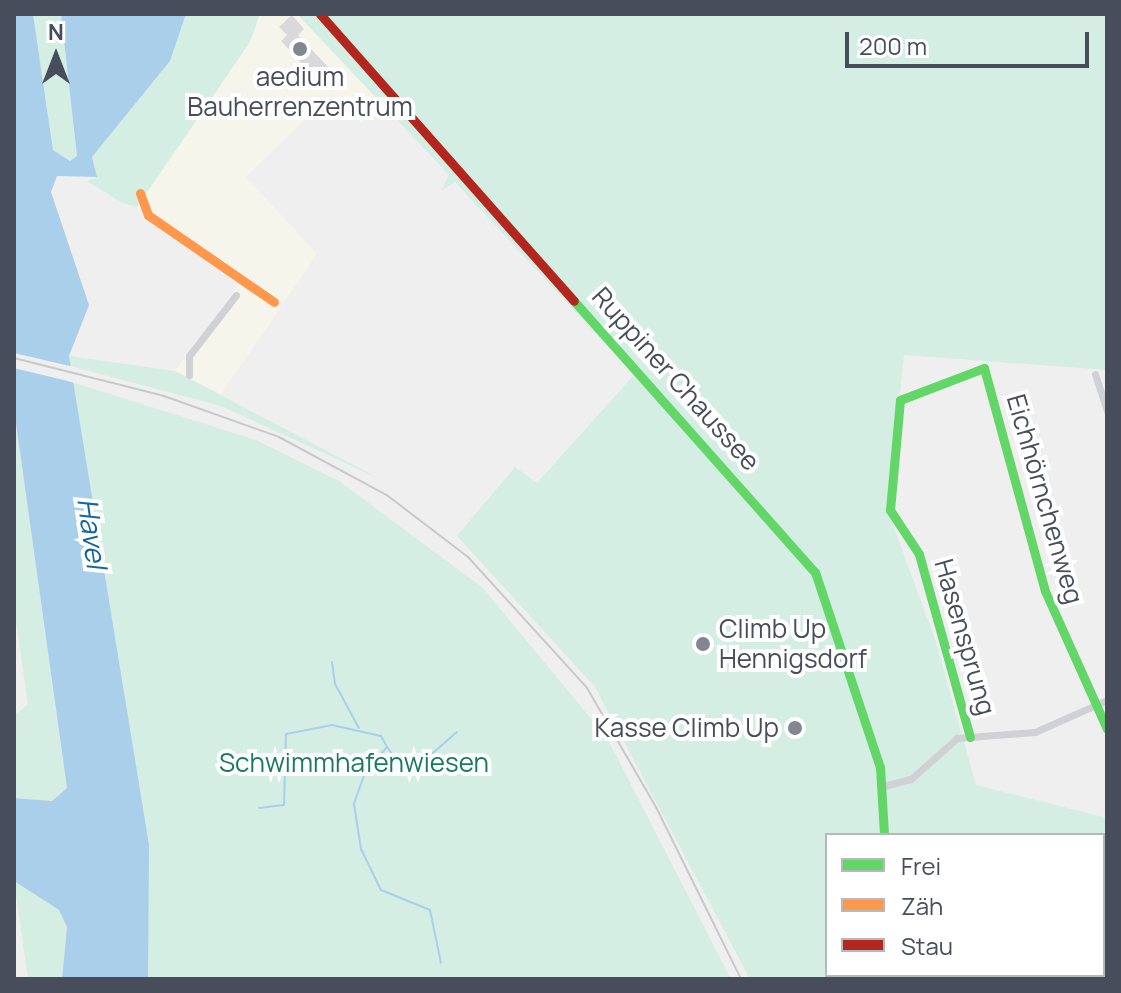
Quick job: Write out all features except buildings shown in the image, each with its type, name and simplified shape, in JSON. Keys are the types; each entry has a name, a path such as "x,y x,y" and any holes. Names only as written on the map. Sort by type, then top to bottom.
{"main road":[{"name":"Ruppiner Chaussee","path":"320,14 815,572 884,786 884,833"},
{"path":"140,193 148,215 274,302"},
{"name":"Hasensprung","path":"970,737 919,554 890,510 900,400 984,368"},
{"name":"Eichhörnchenweg","path":"984,368 1045,591 1095,710 1107,729"}],"street":[{"path":"189,375 189,356 236,295"},
{"path":"1095,374 1107,412"},
{"path":"884,786 911,779 950,741 1035,732 1095,710 1107,700"}],"shaded area":[{"path":"260,14 297,14 381,101 361,122 331,94 246,177 317,254 221,394 175,371 241,282 137,207"}],"green space":[{"path":"33,14 61,14 77,156 70,161 53,150"},
{"path":"186,14 260,14 250,42 137,207 122,203 87,181 97,177 92,157 170,61"},
{"path":"297,14 1107,14 1107,370 904,355 888,511 936,642 976,785 1107,818 1105,864 1105,833 825,833 825,977 998,979 750,979 595,687 457,536 515,467 537,483 634,375 455,182 441,191 449,175"},
{"path":"69,356 175,371 382,480 221,406 70,366"},
{"name":"Schwimmhafenwiesen","path":"72,382 256,440 339,481 483,588 607,738 731,979 144,979"},
{"path":"14,409 67,788 52,801 14,798 14,716 28,704 14,608"},
{"path":"14,881 59,910 67,927 62,979 28,979"}],"water":[{"name":"Havel","path":"14,14 33,14 53,150 70,161 77,156 61,14 186,14 170,61 92,157 97,177 57,176 51,192 89,305 69,356 149,845 148,979 62,979 67,927 59,910 14,881 14,798 52,801 67,788 14,409"}],"pier":[{"path":"14,353 74,367 76,383 14,368"}],"waterway":[{"path":"332,662 335,684 359,728"},
{"path":"259,808 284,805 286,734 332,725 381,736 387,747 365,773 354,804 361,849 381,890 430,910 441,963"},
{"path":"388,748 399,765 417,767 457,732"}],"tram line":[{"path":"14,358 164,396 279,437 388,496 468,557 587,688 656,807 741,979"}],"traffic: fast":[{"path":"574,301 815,572 880,767 884,833"},
{"path":"970,737 919,554 890,510 900,400 984,368 1045,591 1107,729"}],"traffic: slow":[{"path":"140,193 148,215 274,302"}],"traffic: jam":[{"path":"320,14 574,301"}],"place":[{"name":"aedium Bauherrenzentrum","path":"300,49"},
{"name":"Climb Up Hennigsdorf","path":"703,644"},
{"name":"Kasse Climb Up","path":"795,728"}]}
